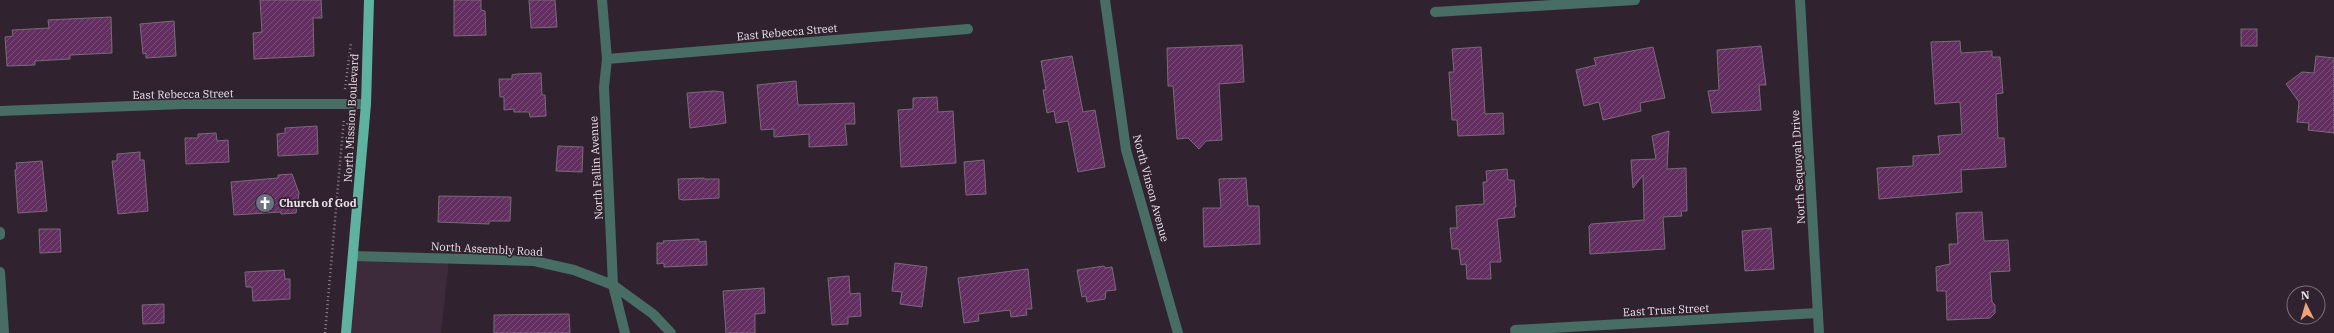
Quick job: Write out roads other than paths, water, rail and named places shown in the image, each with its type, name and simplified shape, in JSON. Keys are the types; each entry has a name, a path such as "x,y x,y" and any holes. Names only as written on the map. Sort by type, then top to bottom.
{"main road":[{"name":"North Mission Boulevard","path":"346,333 366,104 368,0"}],"street":[{"name":"North Fallin Avenue","path":"602,0 607,60 604,87 613,284 625,333"},
{"name":"North Vinson Avenue","path":"1105,0 1126,150 1178,333"},
{"path":"1435,12 1635,0"},
{"name":"North Sequoyah Drive","path":"1800,0 1819,333"},
{"name":"East Rebecca Street","path":"607,60 968,29"},
{"name":"East Rebecca Street","path":"0,112 184,104 366,104"},
{"name":"North Assembly Road","path":"353,256 534,261 574,270 613,284 652,314 671,333"},
{"path":"0,272 4,333"},
{"name":"East Trust Street","path":"1514,330 1818,313"}],"place":[{"name":"Church of God","path":"265,203"}]}
